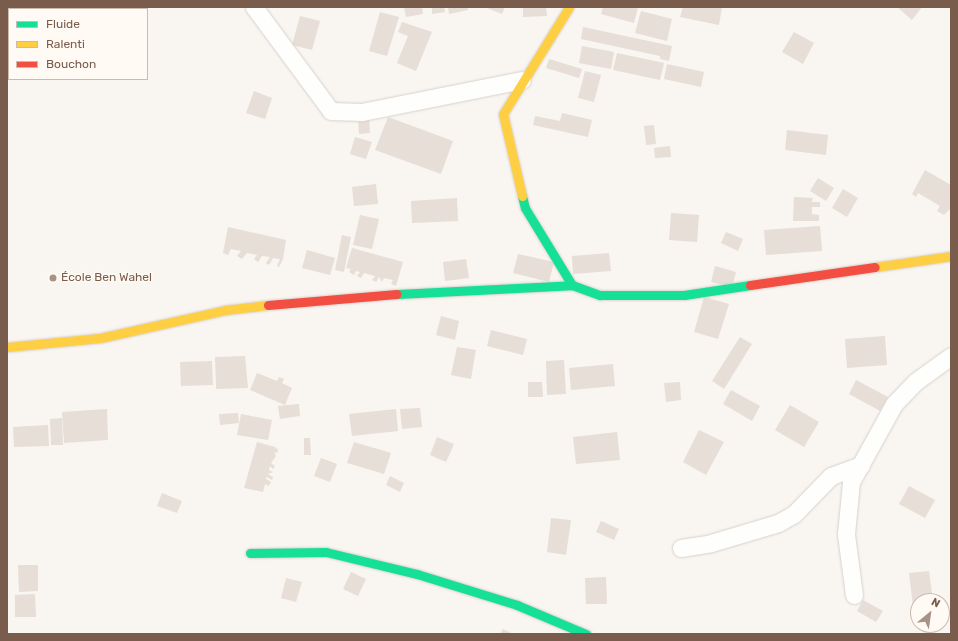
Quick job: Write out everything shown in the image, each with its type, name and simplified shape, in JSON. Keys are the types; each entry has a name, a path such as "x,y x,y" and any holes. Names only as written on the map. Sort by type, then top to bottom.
{"street":[{"path":"254,7 331,111 362,112 522,80"},
{"path":"569,7 522,80 503,114 510,151 525,208 572,285"},
{"path":"7,347 100,338 225,310 314,300 446,290 491,291 572,285 600,295 684,295 951,256"},
{"path":"854,596 846,534 846,513 850,482 861,465 894,404 915,382 951,356"},
{"path":"680,548 711,543 778,522 794,514 831,476 861,465"},
{"path":"250,553 334,554 417,574 517,605 586,634"}],"building":[{"path":"404,7 422,7 423,14 406,17"},
{"path":"432,7 444,7 445,12 432,14"},
{"path":"448,7 468,7 468,10 449,14"},
{"path":"484,7 505,7 502,14"},
{"path":"523,7 546,7 547,16 523,17"},
{"path":"603,7 638,7 634,23 601,14"},
{"path":"683,7 722,7 719,25 680,17"},
{"path":"897,7 922,7 912,20"},
{"path":"641,11 672,19 667,41 635,33"},
{"path":"380,12 399,17 387,56 369,51"},
{"path":"300,16 320,21 312,50 292,45"},
{"path":"402,22 432,32 416,71 397,63 408,36 398,32"},
{"path":"583,27 672,46 669,61 660,59 660,56 581,39"},
{"path":"794,32 814,43 803,64 782,52"},
{"path":"582,46 614,52 611,69 579,63"},
{"path":"617,53 664,63 660,80 613,70"},
{"path":"549,59 582,69 579,78 546,68"},
{"path":"667,64 704,72 701,87 664,79"},
{"path":"585,71 601,75 594,102 578,98"},
{"path":"254,91 272,98 265,119 246,113"},
{"path":"562,113 592,120 588,137 533,125 535,116 560,121"},
{"path":"369,116 370,133 359,134 358,117"},
{"path":"388,117 453,141 441,174 375,150"},
{"path":"654,125 656,144 646,145 644,126"},
{"path":"787,130 828,135 826,155 785,150"},
{"path":"355,137 372,142 366,159 350,154"},
{"path":"670,146 671,157 655,158 654,148"},
{"path":"925,170 951,185 951,208 944,215 937,211 940,206 918,193 916,197 912,194"},
{"path":"818,178 834,188 826,201 810,191"},
{"path":"376,184 378,204 354,206 352,187"},
{"path":"843,189 858,198 847,217 832,208"},
{"path":"794,197 813,198 812,202 820,202 820,207 812,207 812,214 819,215 819,221 793,221"},
{"path":"457,198 458,221 412,223 411,201"},
{"path":"671,213 699,215 697,242 669,240"},
{"path":"360,215 379,219 372,249 353,245"},
{"path":"820,226 822,251 766,255 764,230"},
{"path":"228,227 286,240 283,259 279,267 277,266 280,259 273,258 269,265 266,263 270,257 262,256 258,262 254,259 257,255 247,253 242,259 237,256 241,251 231,249 228,255 223,253"},
{"path":"726,232 743,239 738,251 721,243"},
{"path":"342,235 351,237 344,272 335,270"},
{"path":"352,248 403,262 396,286 391,284 393,280 384,278 382,282 379,277 376,282 372,280 375,276 364,273 361,278 357,276 360,272 356,271 354,275 349,272 351,269 346,268"},
{"path":"307,250 335,258 330,275 302,268"},
{"path":"609,253 611,271 573,274 572,256"},
{"path":"518,254 554,262 549,282 513,273"},
{"path":"466,259 469,278 445,281 443,262"},
{"path":"715,266 736,272 732,287 711,282"},
{"path":"704,297 729,304 718,339 694,332"},
{"path":"441,316 459,321 455,340 436,335"},
{"path":"491,330 527,339 523,355 487,346"},
{"path":"885,336 887,365 847,368 845,339"},
{"path":"740,337 752,344 724,389 712,381"},
{"path":"457,347 476,350 471,379 451,375"},
{"path":"245,356 248,388 216,389 215,357"},
{"path":"564,360 566,394 547,395 546,361"},
{"path":"212,361 213,385 181,386 180,362"},
{"path":"613,364 615,386 571,390 569,368"},
{"path":"257,373 277,381 279,377 284,379 282,383 292,388 285,405 250,390"},
{"path":"856,380 888,397 880,411 849,394"},
{"path":"528,382 542,382 543,397 528,397"},
{"path":"680,382 681,400 666,402 664,383"},
{"path":"731,390 760,406 752,421 723,404"},
{"path":"299,404 300,416 280,419 278,406"},
{"path":"790,405 819,422 804,447 775,430"},
{"path":"420,408 422,427 402,429 400,409"},
{"path":"107,409 108,440 64,443 62,412"},
{"path":"396,409 398,431 352,436 349,414"},
{"path":"238,413 239,423 220,425 219,414"},
{"path":"241,414 272,420 268,440 237,435"},
{"path":"62,418 63,445 51,445 50,419"},
{"path":"48,425 49,446 14,447 13,427"},
{"path":"699,430 724,442 706,475 683,462"},
{"path":"617,432 620,460 576,464 573,437"},
{"path":"437,437 454,444 446,462 430,455"},
{"path":"304,438 310,438 311,455 304,455"},
{"path":"257,442 275,447 278,450 277,453 274,452 276,456 271,463 275,466 273,469 270,466 269,470 273,472 268,474 273,477 272,480 267,477 266,479 271,482 269,486 265,484 263,492 244,488"},
{"path":"354,442 391,453 384,474 347,463"},
{"path":"321,458 337,464 330,482 314,476"},
{"path":"390,476 404,483 400,492 386,485"},
{"path":"909,486 935,500 925,518 899,504"},
{"path":"162,493 182,501 177,513 157,506"},
{"path":"551,518 571,520 566,555 547,552"},
{"path":"601,521 619,529 614,540 596,532"},
{"path":"18,565 38,565 38,591 19,592"},
{"path":"929,571 932,593 911,593 909,573"},
{"path":"351,572 366,579 358,596 343,589"},
{"path":"606,577 607,604 586,604 585,578"},
{"path":"286,578 302,582 296,602 281,598"},
{"path":"35,594 36,617 15,617 15,595"},
{"path":"863,600 883,611 876,622 857,611"},
{"path":"503,629 513,634 500,634"}],"traffic: fast":[{"path":"522,196 525,208 572,285 600,295 684,295 750,285"},
{"path":"397,294 572,285"},
{"path":"250,553 326,552 417,574 517,605 586,634"}],"traffic: slow":[{"path":"522,196 503,114 569,7"},
{"path":"875,267 951,256"},
{"path":"7,347 100,338 225,310 268,305"}],"traffic: jam":[{"path":"750,285 875,267"},
{"path":"268,305 397,294"}],"place":[{"name":"École Ben Wahel","path":"53,278"}]}
